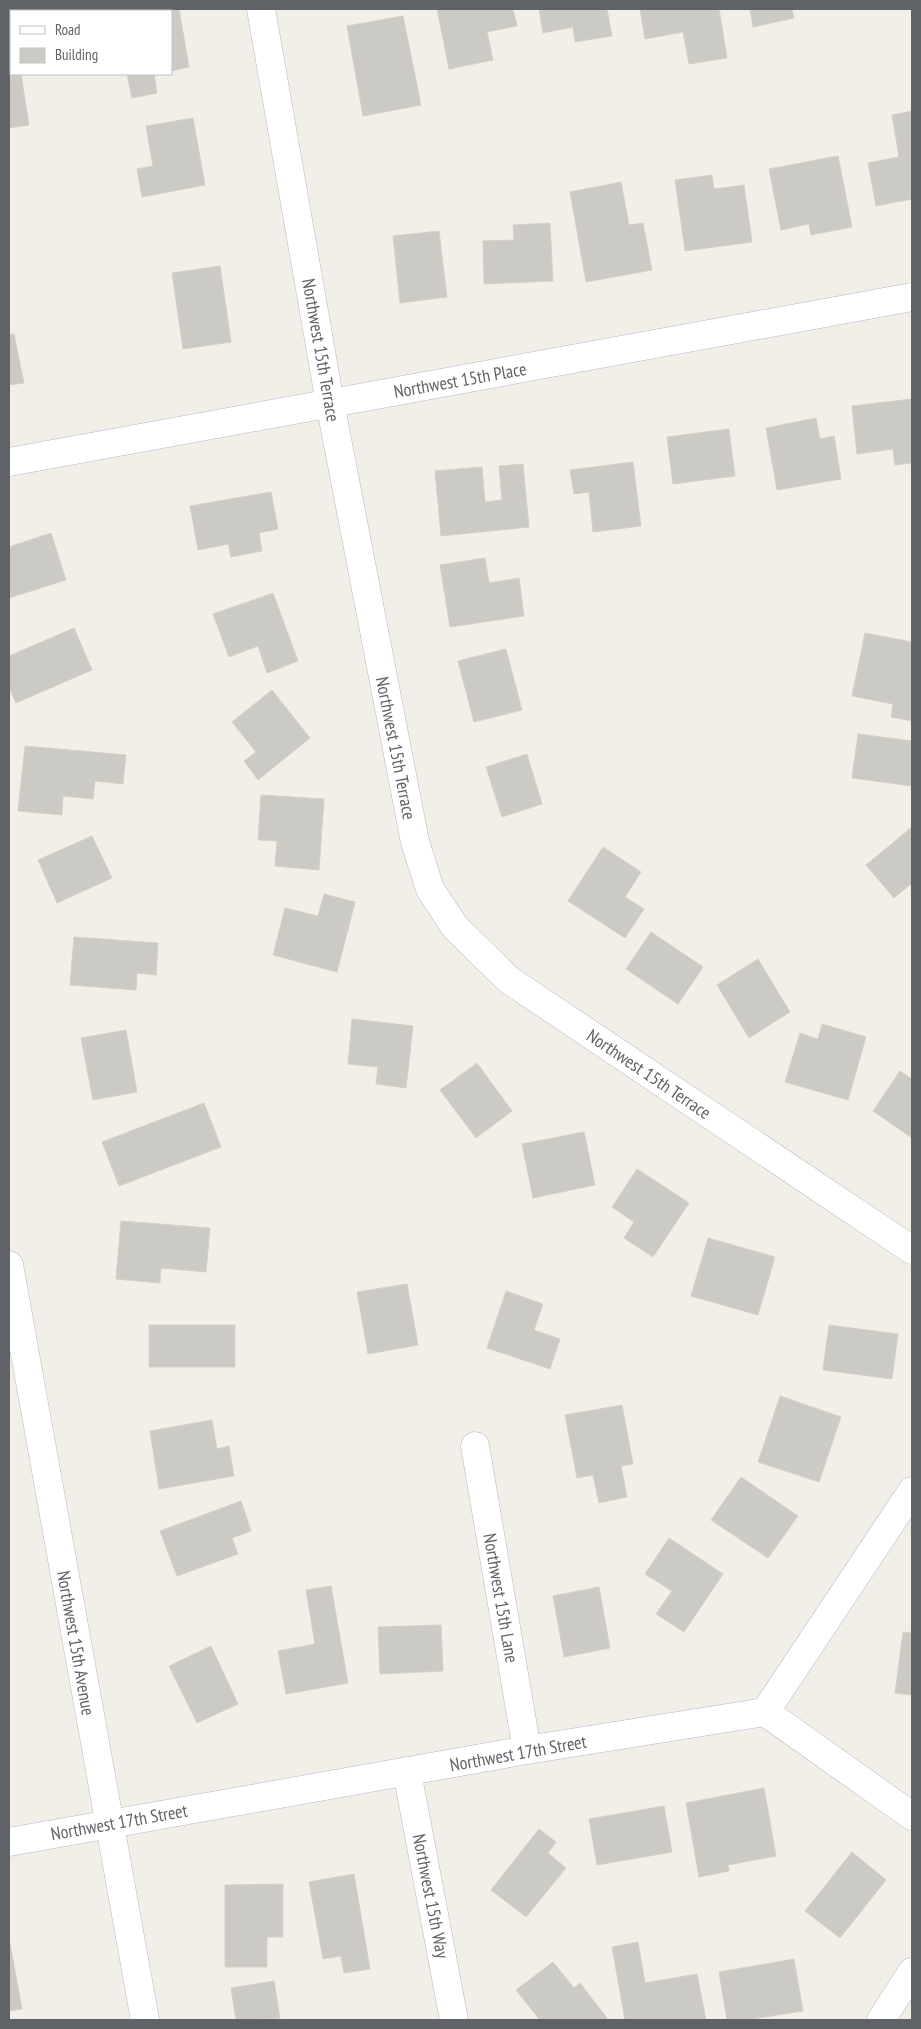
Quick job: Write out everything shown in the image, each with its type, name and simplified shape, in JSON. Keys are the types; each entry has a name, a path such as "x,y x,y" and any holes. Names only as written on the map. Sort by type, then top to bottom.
{"street":[{"name":"Northwest 15th Terrace","path":"261,9 330,403 414,842 430,888 454,927 509,980 912,1250"},
{"name":"Northwest 15th Place","path":"9,462 912,297"},
{"name":"Northwest 15th Avenue","path":"9,1265 145,2020"},
{"name":"Northwest 15th Lane","path":"475,1446 527,1750"},
{"path":"912,1491 765,1712 912,1816"},
{"name":"Northwest 17th Street","path":"9,1842 527,1750 765,1712"},
{"name":"Northwest 15th Way","path":"407,1772 454,2020"},
{"path":"881,2020 912,1972"}],"building":[{"path":"179,9 189,67 172,71 172,10 132,10"},
{"path":"437,9 513,9 517,26 487,32 493,60 449,69"},
{"path":"539,9 607,9 612,36 575,42 573,27 543,33"},
{"path":"640,9 719,9 727,58 689,64 683,32 645,39"},
{"path":"750,9 792,9 794,18 753,27"},
{"path":"403,16 421,105 363,116 347,26"},
{"path":"10,60 10,75 21,75 29,125 9,128"},
{"path":"127,75 154,75 157,93 132,98"},
{"path":"912,111 912,199 876,206 868,163 899,157 892,115"},
{"path":"193,118 205,185 142,197 137,169 153,166 146,126"},
{"path":"838,156 852,227 811,235 809,224 781,230 769,169"},
{"path":"712,175 714,189 744,185 752,242 685,251 675,180"},
{"path":"621,182 629,225 643,223 652,270 586,282 570,192"},
{"path":"550,223 553,281 484,284 483,241 514,240 513,225"},
{"path":"439,231 447,297 400,303 393,236"},
{"path":"220,266 231,342 183,349 172,273"},
{"path":"14,334 24,383 9,385 9,335"},
{"path":"912,399 912,463 895,465 893,449 857,454 852,406"},
{"path":"816,418 820,439 834,436 841,479 777,490 766,428"},
{"path":"729,429 735,476 673,484 667,437"},
{"path":"633,462 641,526 593,532 589,492 574,494 570,470"},
{"path":"523,464 529,527 441,536 435,471 482,467 485,502 502,500 499,466"},
{"path":"271,492 278,529 259,533 262,551 231,557 228,544 198,550 190,506"},
{"path":"51,533 66,580 9,598 9,547"},
{"path":"485,558 489,583 519,578 524,616 450,627 440,565"},
{"path":"273,593 298,661 267,673 258,646 229,657 213,614"},
{"path":"74,628 92,670 16,703 9,687 9,656"},
{"path":"865,633 912,642 912,721 891,717 893,704 852,696"},
{"path":"506,649 522,710 474,722 458,661"},
{"path":"272,690 310,738 258,780 244,761 256,752 232,722"},
{"path":"858,734 912,741 912,786 852,778"},
{"path":"25,746 126,755 123,784 95,781 93,799 63,796 62,815 18,811"},
{"path":"527,754 542,804 502,817 486,767"},
{"path":"261,795 324,799 319,870 275,866 277,841 258,840"},
{"path":"912,827 912,883 894,898 866,865"},
{"path":"92,836 112,878 57,903 38,860"},
{"path":"603,847 641,872 625,897 644,909 625,938 568,901"},
{"path":"324,894 355,902 337,972 273,955 285,908 318,916"},
{"path":"651,932 703,967 678,1004 626,969"},
{"path":"74,937 158,943 156,975 137,973 136,990 70,985"},
{"path":"758,959 790,1012 749,1038 717,985"},
{"path":"352,1019 413,1026 406,1088 376,1084 378,1067 348,1064"},
{"path":"822,1024 866,1037 848,1100 785,1082 800,1033 818,1039"},
{"path":"126,1030 137,1092 93,1100 81,1038"},
{"path":"477,1063 512,1111 476,1138 440,1090"},
{"path":"900,1071 912,1079 912,1138 873,1111"},
{"path":"204,1103 221,1147 119,1186 102,1142"},
{"path":"584,1132 595,1185 533,1198 522,1144"},
{"path":"637,1169 689,1203 653,1257 624,1238 634,1222 612,1207"},
{"path":"121,1221 210,1228 206,1272 161,1268 160,1283 116,1279"},
{"path":"708,1238 775,1257 758,1315 691,1296"},
{"path":"407,1284 418,1345 368,1354 357,1292"},
{"path":"506,1291 543,1304 534,1330 560,1339 550,1369 487,1348"},
{"path":"149,1325 235,1325 235,1367 149,1367"},
{"path":"829,1325 898,1334 892,1379 823,1370"},
{"path":"780,1396 841,1417 819,1482 758,1462"},
{"path":"622,1405 633,1464 621,1466 627,1497 599,1503 593,1475 577,1478 565,1415"},
{"path":"212,1420 217,1449 229,1446 234,1476 159,1489 150,1431"},
{"path":"741,1477 798,1516 768,1558 711,1520"},
{"path":"241,1501 251,1531 232,1538 238,1554 177,1576 160,1531"},
{"path":"669,1538 723,1574 684,1632 656,1614 672,1591 645,1574"},
{"path":"331,1586 348,1683 286,1694 278,1651 315,1644 306,1590"},
{"path":"599,1587 610,1648 564,1657 553,1596"},
{"path":"441,1625 443,1671 380,1674 378,1627"},
{"path":"903,1632 912,1633 912,1695 895,1693"},
{"path":"211,1646 238,1704 197,1723 169,1666"},
{"path":"764,1788 776,1856 728,1865 729,1871 699,1877 686,1803"},
{"path":"664,1806 672,1852 597,1865 589,1819"},
{"path":"539,1829 556,1842 548,1853 566,1868 526,1917 491,1890"},
{"path":"852,1852 886,1880 840,1938 805,1911"},
{"path":"354,1874 370,1969 344,1973 341,1956 323,1959 309,1882"},
{"path":"283,1884 283,1937 267,1937 267,1967 225,1967 225,1885"},
{"path":"9,1938 22,2009 9,2011"},
{"path":"638,1942 645,1983 697,1974 706,2020 625,2020 612,1947"},
{"path":"794,1959 803,2011 746,2020 727,2020 719,1972"},
{"path":"553,1962 574,1988 580,1983 607,2018 604,2020 540,2020 516,1990"},
{"path":"274,1981 280,2018 236,2020 231,1988"}]}
